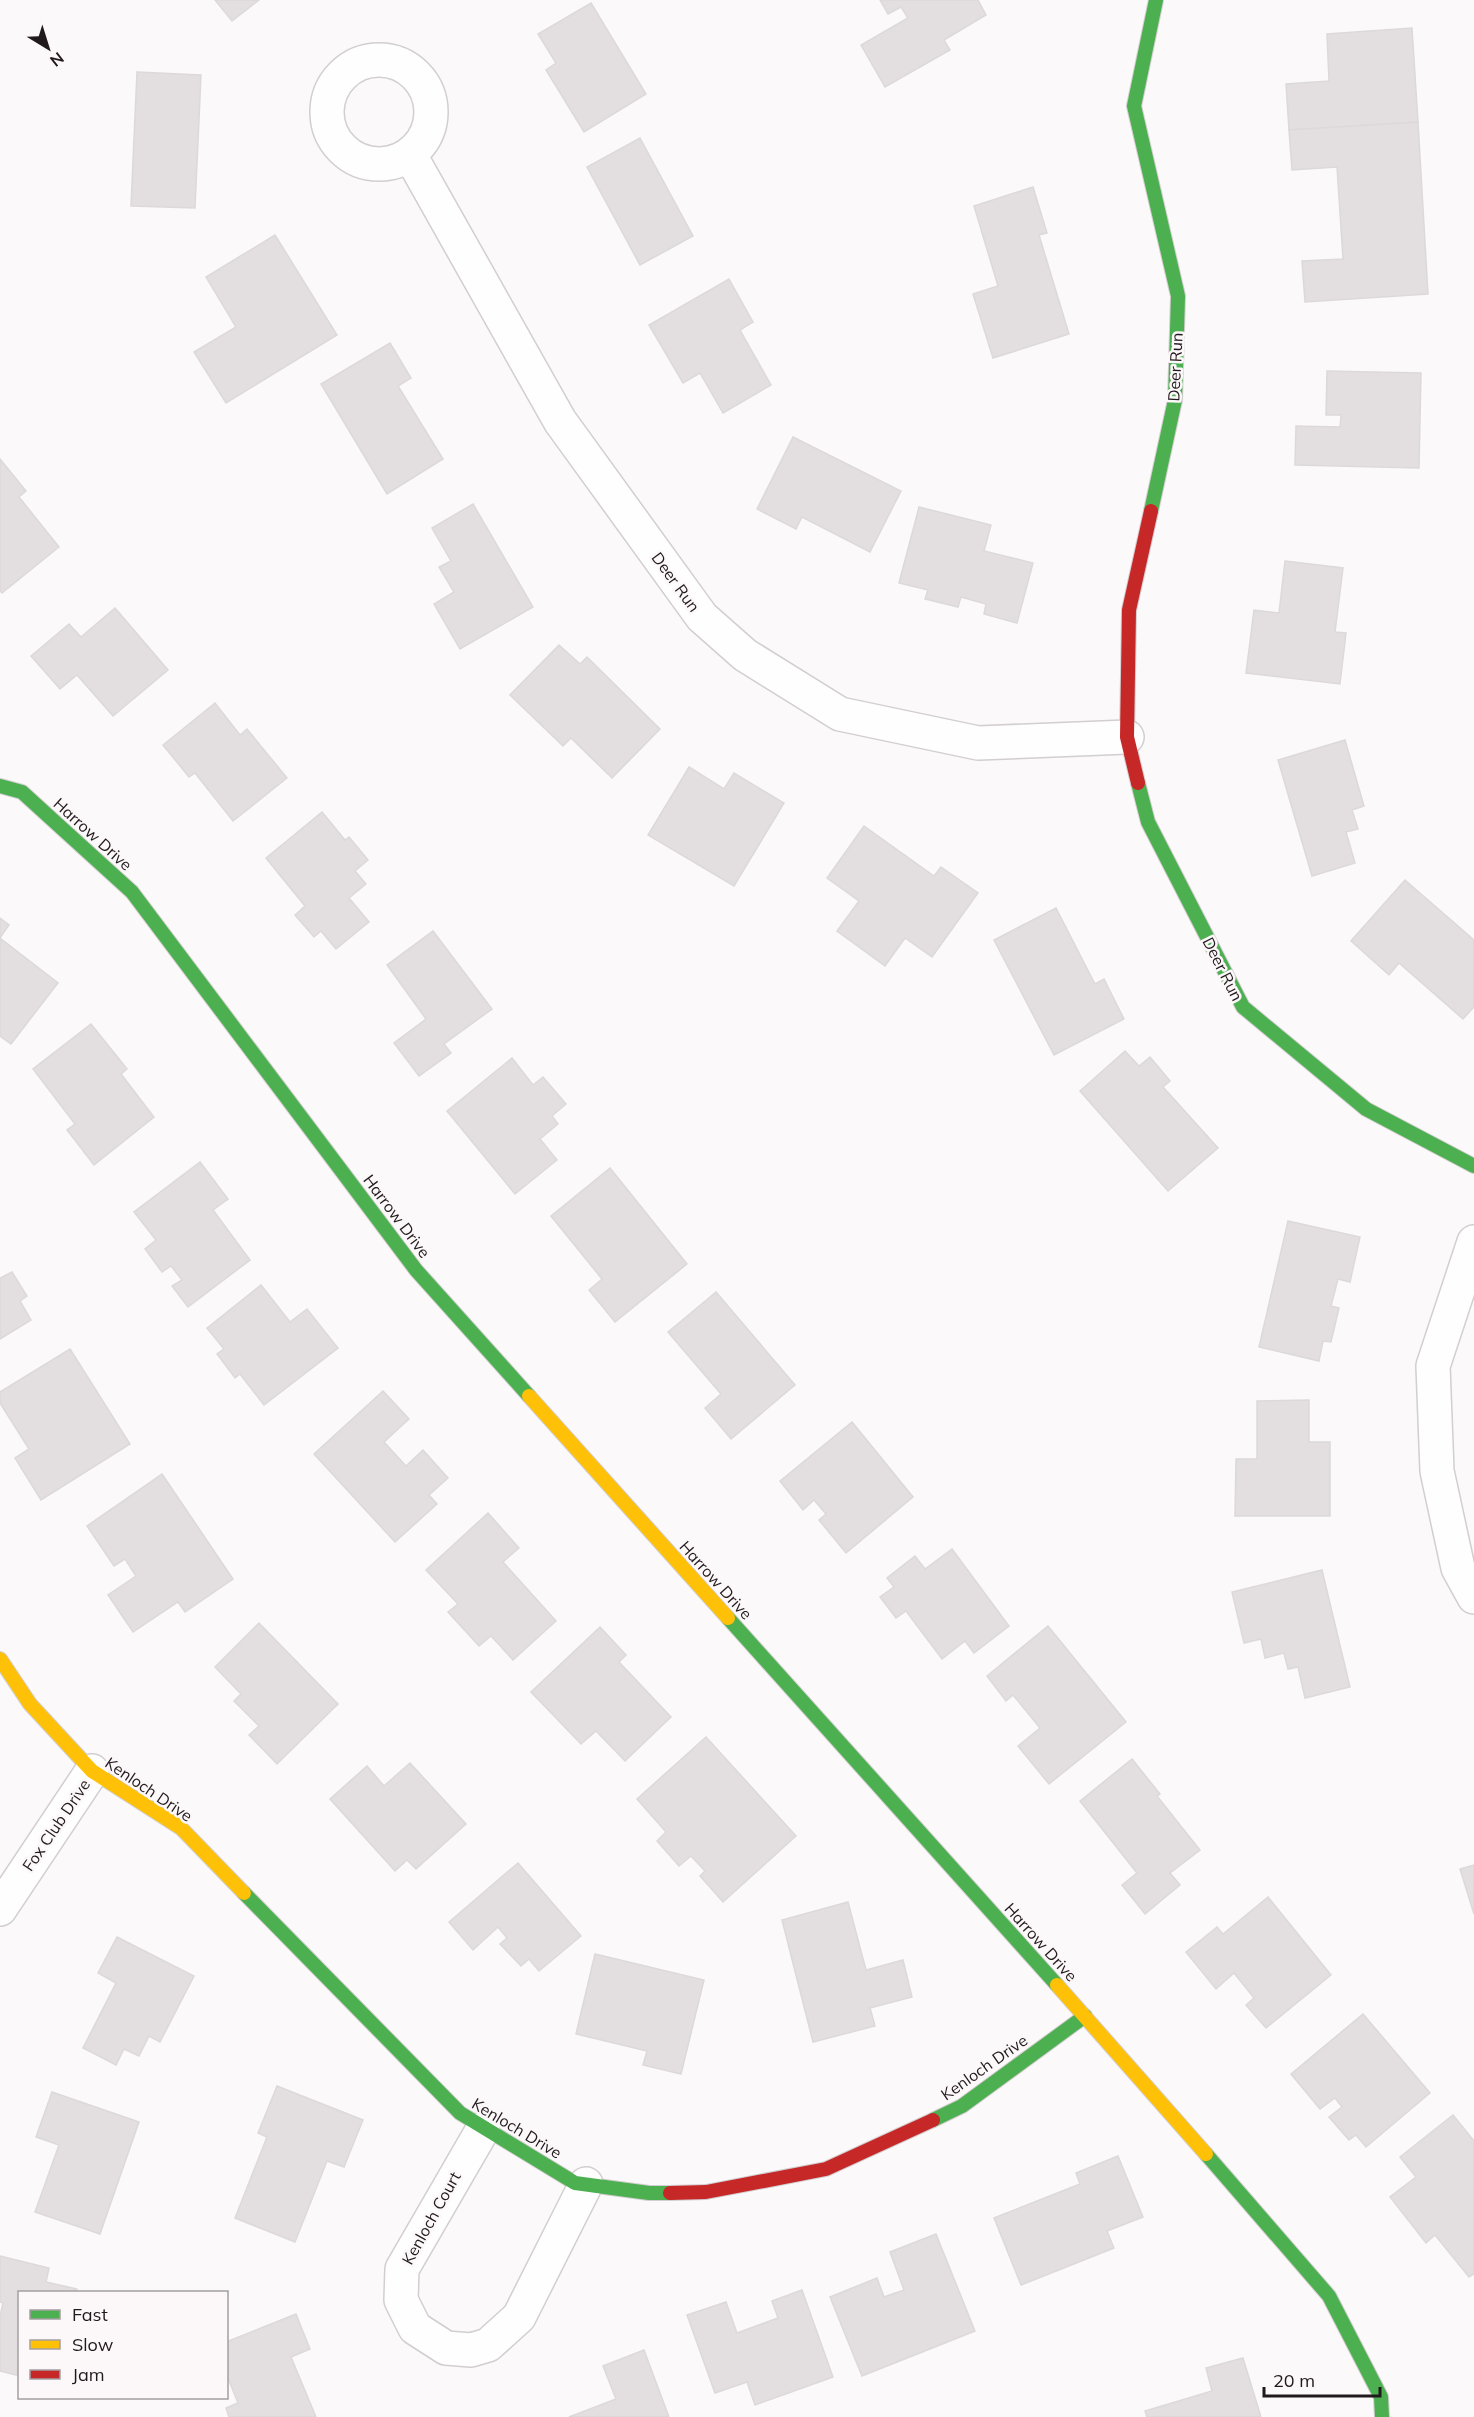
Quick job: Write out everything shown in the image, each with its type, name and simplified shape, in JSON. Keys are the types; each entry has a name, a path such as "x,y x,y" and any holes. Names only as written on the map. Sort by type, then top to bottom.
{"street":[{"name":"Deer Run","path":"1156,0 1134,106 1178,296 1175,400 1129,610 1127,737 1148,822 1243,1007 1366,1108 1474,1166"},
{"name":"Deer Run","path":"410,155 560,421 702,617 745,655 840,714 978,742 1127,737"},
{"name":"Harrow Drive","path":"0,786 21,792 132,892 416,1269 1085,2016 1329,2296 1381,2397 1382,2417"},
{"path":"1474,1242 1433,1366 1437,1471 1458,1568 1474,1597"},
{"name":"Kenloch Drive","path":"0,1659 30,1704 92,1771 181,1828 460,2113 575,2183 649,2193 706,2192 826,2169 962,2106 1085,2016"},
{"name":"Fox Club Drive","path":"0,1909 92,1771"},
{"name":"Kenloch Court","path":"483,2129 402,2269 401,2300 415,2328 446,2348 471,2350 488,2345 519,2317 586,2184"}],"building":[{"path":"215,0 259,0 232,21"},
{"path":"880,0 978,0 986,15 944,40 950,50 885,87 861,45 908,18 901,7 888,14"},
{"path":"591,3 646,94 584,132 546,70 556,63 538,34"},
{"path":"1412,28 1418,122 1289,130 1286,84 1329,81 1327,34"},
{"path":"137,72 201,75 195,208 131,206"},
{"path":"1418,122 1428,294 1305,302 1302,261 1343,259 1337,167 1292,170 1289,130"},
{"path":"640,138 693,236 640,265 587,167"},
{"path":"1033,187 1047,233 1039,235 1069,334 993,358 973,294 998,286 974,206"},
{"path":"275,235 337,335 226,403 194,352 236,327 206,277"},
{"path":"729,279 753,322 740,330 771,385 723,413 700,373 683,383 649,325"},
{"path":"390,343 411,378 398,386 443,459 387,494 321,384"},
{"path":"1327,371 1421,373 1419,468 1295,465 1296,426 1340,427 1341,415 1326,415"},
{"path":"793,437 901,491 870,552 802,517 796,529 757,509"},
{"path":"0,459 26,491 19,497 59,547 2,593 0,591"},
{"path":"473,504 533,607 460,649 434,604 454,592 439,567 451,561 432,528"},
{"path":"919,507 991,525 984,551 1033,563 1017,623 984,614 986,604 961,597 958,607 925,599 928,590 899,583"},
{"path":"1285,561 1343,568 1335,632 1346,633 1340,684 1246,673 1254,610 1279,613"},
{"path":"115,608 168,670 113,716 77,675 60,689 31,656 69,624 81,637"},
{"path":"559,645 580,664 587,657 660,729 612,778 571,738 563,746 510,695"},
{"path":"215,703 240,735 247,729 287,778 233,821 195,773 189,777 163,745"},
{"path":"1345,740 1364,806 1352,810 1358,829 1346,832 1355,863 1312,876 1278,760"},
{"path":"689,767 724,789 734,773 784,803 734,886 648,835"},
{"path":"322,812 345,840 349,837 368,860 355,871 366,884 349,898 369,922 336,949 321,931 314,937 295,915 305,906 266,858"},
{"path":"864,826 934,876 941,867 978,893 932,957 905,938 885,966 837,931 859,901 827,878"},
{"path":"1405,880 1474,940 1474,1007 1463,1019 1399,963 1389,975 1351,941"},
{"path":"1056,908 1095,984 1104,979 1124,1019 1054,1055 994,940"},
{"path":"0,918 9,925 0,938"},
{"path":"433,931 492,1009 444,1044 451,1053 419,1076 394,1043 426,1019 387,965"},
{"path":"0,938 58,983 11,1044 0,1036"},
{"path":"91,1024 127,1069 121,1074 154,1117 94,1165 67,1130 75,1124 33,1069"},
{"path":"1125,1051 1139,1066 1150,1057 1170,1081 1163,1087 1218,1148 1168,1191 1080,1091"},
{"path":"512,1058 533,1085 543,1077 566,1104 552,1116 558,1124 540,1139 557,1160 515,1194 447,1111"},
{"path":"200,1162 228,1199 213,1210 250,1260 188,1307 172,1286 182,1280 171,1266 162,1272 145,1249 156,1240 134,1212"},
{"path":"610,1168 687,1264 615,1322 589,1290 602,1279 551,1216"},
{"path":"1288,1221 1360,1237 1350,1282 1338,1279 1331,1306 1339,1308 1331,1342 1323,1341 1319,1361 1259,1347"},
{"path":"12,1272 27,1296 20,1301 31,1320 0,1339 0,1278"},
{"path":"261,1285 290,1322 307,1309 338,1348 264,1405 240,1374 235,1378 217,1354 224,1349 207,1328"},
{"path":"716,1292 795,1385 731,1439 705,1408 721,1394 668,1332"},
{"path":"70,1349 130,1444 41,1500 15,1458 29,1449 0,1403 0,1392"},
{"path":"383,1391 409,1419 384,1442 406,1466 423,1450 448,1478 429,1495 437,1504 395,1542 314,1454"},
{"path":"1309,1400 1309,1442 1330,1442 1330,1516 1235,1516 1236,1459 1257,1459 1257,1401"},
{"path":"852,1422 913,1497 846,1553 819,1520 826,1514 814,1500 803,1510 780,1481"},
{"path":"162,1474 233,1579 185,1612 178,1602 133,1632 108,1595 136,1576 125,1559 114,1566 87,1526"},
{"path":"488,1513 519,1548 503,1562 556,1621 513,1660 491,1636 479,1646 448,1612 458,1604 426,1570"},
{"path":"952,1549 1009,1626 974,1653 965,1641 942,1659 906,1611 896,1618 880,1597 894,1587 887,1578 915,1556 925,1569"},
{"path":"1322,1570 1350,1687 1305,1698 1298,1667 1288,1669 1284,1653 1265,1658 1261,1639 1244,1643 1232,1592"},
{"path":"259,1623 338,1704 277,1764 249,1735 259,1726 234,1701 241,1694 215,1667"},
{"path":"1048,1626 1126,1722 1049,1784 1018,1746 1040,1728 1013,1695 1006,1701 987,1676"},
{"path":"600,1627 626,1655 619,1662 671,1717 625,1761 596,1731 581,1744 531,1692"},
{"path":"706,1737 796,1836 723,1902 700,1876 705,1871 691,1856 679,1866 657,1841 666,1832 637,1799"},
{"path":"1132,1759 1160,1794 1157,1796 1200,1850 1170,1873 1180,1885 1145,1914 1122,1885 1137,1873 1080,1801"},
{"path":"410,1763 466,1824 416,1869 407,1860 395,1871 330,1799 367,1766 384,1786"},
{"path":"518,1863 581,1936 539,1971 529,1959 521,1966 500,1944 507,1938 498,1927 473,1950 449,1922"},
{"path":"1474,1865 1474,1914 1460,1869"},
{"path":"1268,1897 1331,1975 1266,2028 1246,2005 1254,1998 1234,1973 1216,1989 1186,1952 1217,1927 1223,1934"},
{"path":"848,1902 866,1970 903,1960 912,1997 870,2008 875,2026 813,2042 782,1920"},
{"path":"117,1937 194,1976 160,2042 149,2036 139,2056 124,2049 116,2065 83,2048 116,1983 98,1973"},
{"path":"595,1954 704,1980 681,2074 643,2065 647,2051 576,2034"},
{"path":"1363,2014 1430,2093 1366,2147 1356,2135 1349,2140 1329,2117 1342,2107 1335,2098 1320,2109 1291,2074"},
{"path":"277,2086 363,2120 344,2167 327,2161 295,2242 235,2218 267,2137 258,2133"},
{"path":"52,2092 139,2122 100,2234 35,2212 59,2145 36,2137"},
{"path":"1453,2115 1474,2141 1474,2274 1469,2277 1435,2235 1426,2243 1390,2197 1416,2177 1400,2157"},
{"path":"1118,2156 1143,2217 1107,2231 1114,2248 1021,2285 994,2218 1080,2184 1076,2173"},
{"path":"936,2234 975,2331 862,2376 830,2297 877,2278 884,2297 904,2290 890,2252"},
{"path":"0,2256 49,2268 46,2282 77,2289 76,2291 18,2291 18,2376 0,2371 0,2316 3,2303 0,2302"},
{"path":"802,2290 833,2377 755,2405 747,2382 715,2393 687,2315 726,2302 737,2333 778,2318 772,2301"},
{"path":"296,2314 310,2349 291,2357 316,2417 229,2417 226,2408 238,2403 228,2378 228,2341"},
{"path":"644,2350 669,2417 569,2417 616,2399 603,2366"},
{"path":"1243,2358 1261,2417 1147,2417 1145,2411 1212,2391 1206,2368"}],"traffic: fast":[{"path":"1151,511 1175,400 1178,296 1134,106 1156,0"},
{"path":"1138,783 1148,822 1243,1007 1366,1109 1474,1166"},
{"path":"0,786 22,792 132,892 416,1270 529,1396"},
{"path":"728,1618 1057,1985"},
{"path":"244,1893 460,2113 575,2183 649,2193 670,2193"},
{"path":"933,2120 962,2106 1085,2016"},
{"path":"1206,2154 1329,2296 1381,2397 1382,2417"}],"traffic: slow":[{"path":"529,1396 728,1618"},
{"path":"0,1659 30,1704 92,1771 181,1828 244,1893"},
{"path":"1057,1985 1206,2154"}],"traffic: jam":[{"path":"1138,783 1127,737 1129,610 1151,511"},
{"path":"670,2193 706,2192 826,2169 933,2120"}]}
